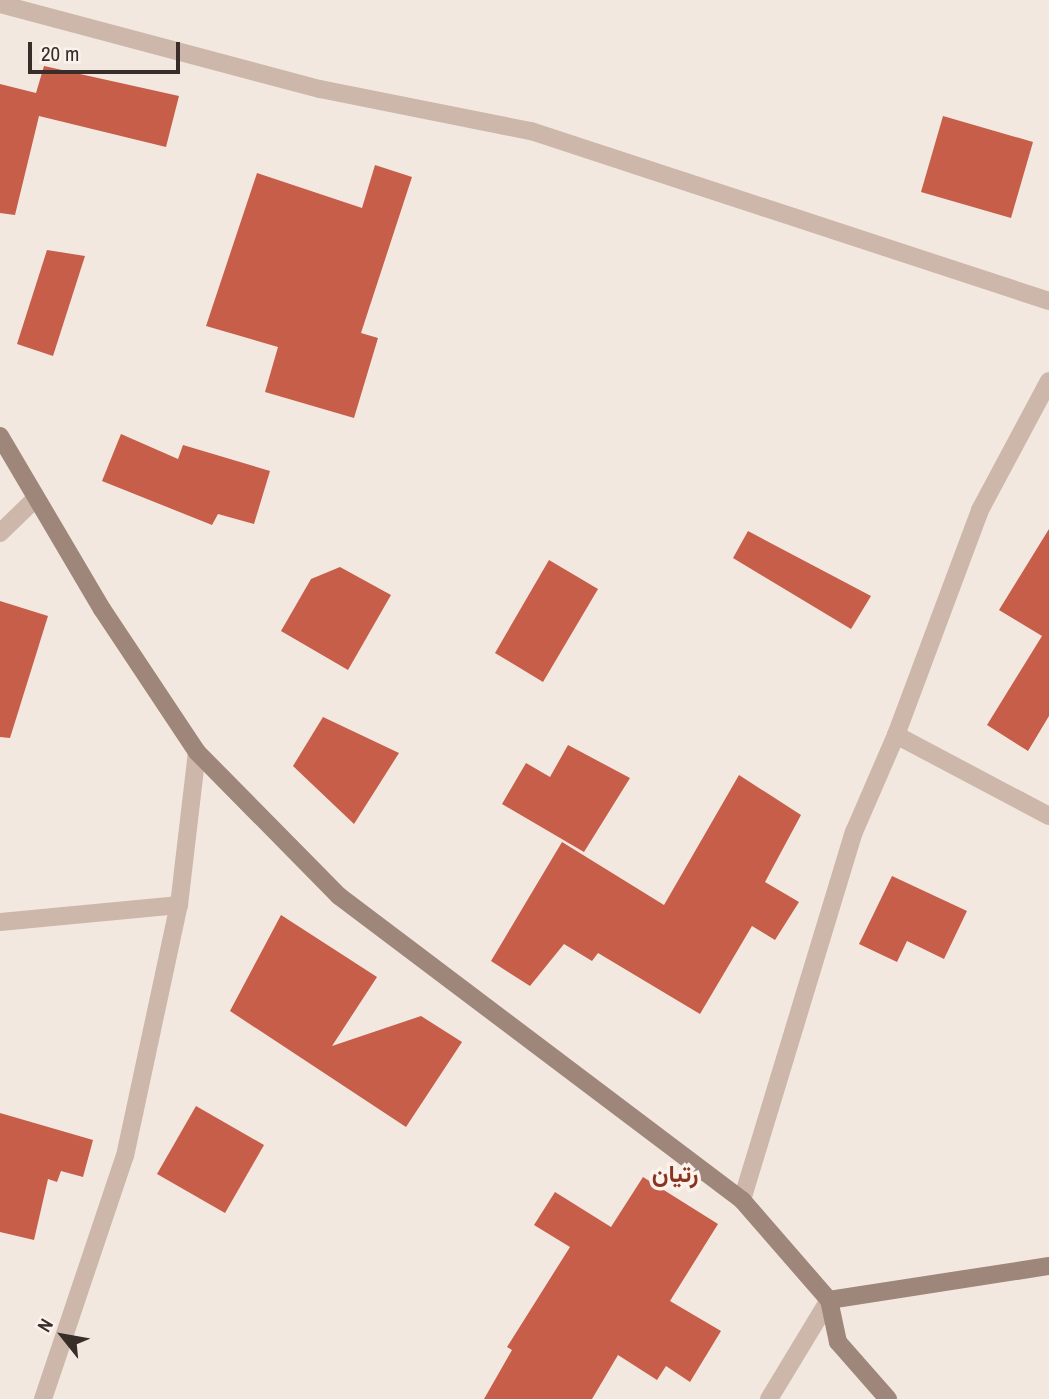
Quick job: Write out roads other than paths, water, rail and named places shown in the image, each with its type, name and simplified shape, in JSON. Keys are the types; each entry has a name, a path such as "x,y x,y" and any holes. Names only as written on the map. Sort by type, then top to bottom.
{"street":[{"path":"0,4 320,89 531,131 1049,301"},
{"path":"742,1200 854,832 896,735 980,510 1049,380"},
{"path":"0,436 34,500 197,752 339,896 742,1200 829,1300 838,1342 888,1399"},
{"path":"0,533 34,500"},
{"path":"896,735 1049,816"},
{"path":"43,1399 125,1156 179,905 197,752"},
{"path":"0,922 179,905"},
{"path":"769,1399 829,1300 1049,1266"}],"district":[{"name":"رتيان","path":"675,1174"}]}
